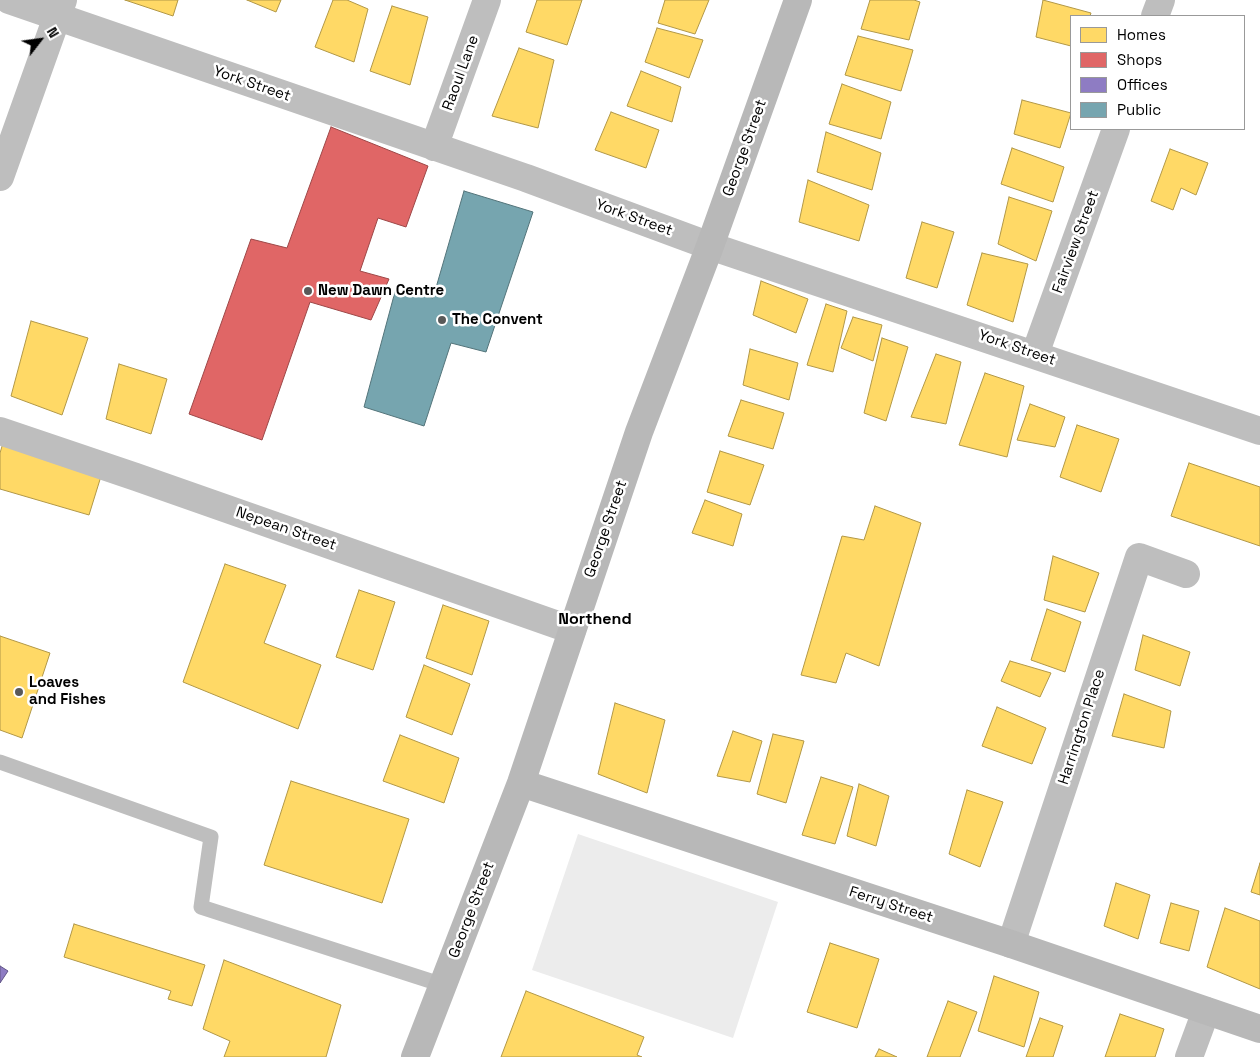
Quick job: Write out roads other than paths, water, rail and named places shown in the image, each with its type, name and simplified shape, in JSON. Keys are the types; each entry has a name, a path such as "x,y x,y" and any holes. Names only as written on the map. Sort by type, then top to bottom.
{"main road":[{"name":"George Street","path":"415,1057 521,783 639,432 710,246 798,0"},
{"name":"Ferry Street","path":"521,783 1011,944 1260,1029"}],"street":[{"name":"York Street","path":"9,0 60,9 434,147 526,178 710,246 1036,354 1260,432"},
{"name":"Raoul Lane","path":"434,147 487,0"},
{"path":"1156,15 1161,0"},
{"path":"0,177 60,9"},
{"name":"Fairview Street","path":"1036,354 1116,130"},
{"name":"Nepean Street","path":"0,431 572,630"},
{"name":"Harrington Place","path":"1011,944 1139,557 1186,574"},
{"path":"1189,1057 1206,1011"}],"lane":[{"path":"0,762 211,837 201,907 443,985"}],"place":[{"name":"New Dawn Centre","path":"308,291"},
{"name":"The Convent","path":"442,320"},
{"name":"Loaves and Fishes","path":"19,692"}],"district":[{"name":"Northend","path":"595,620"}]}
